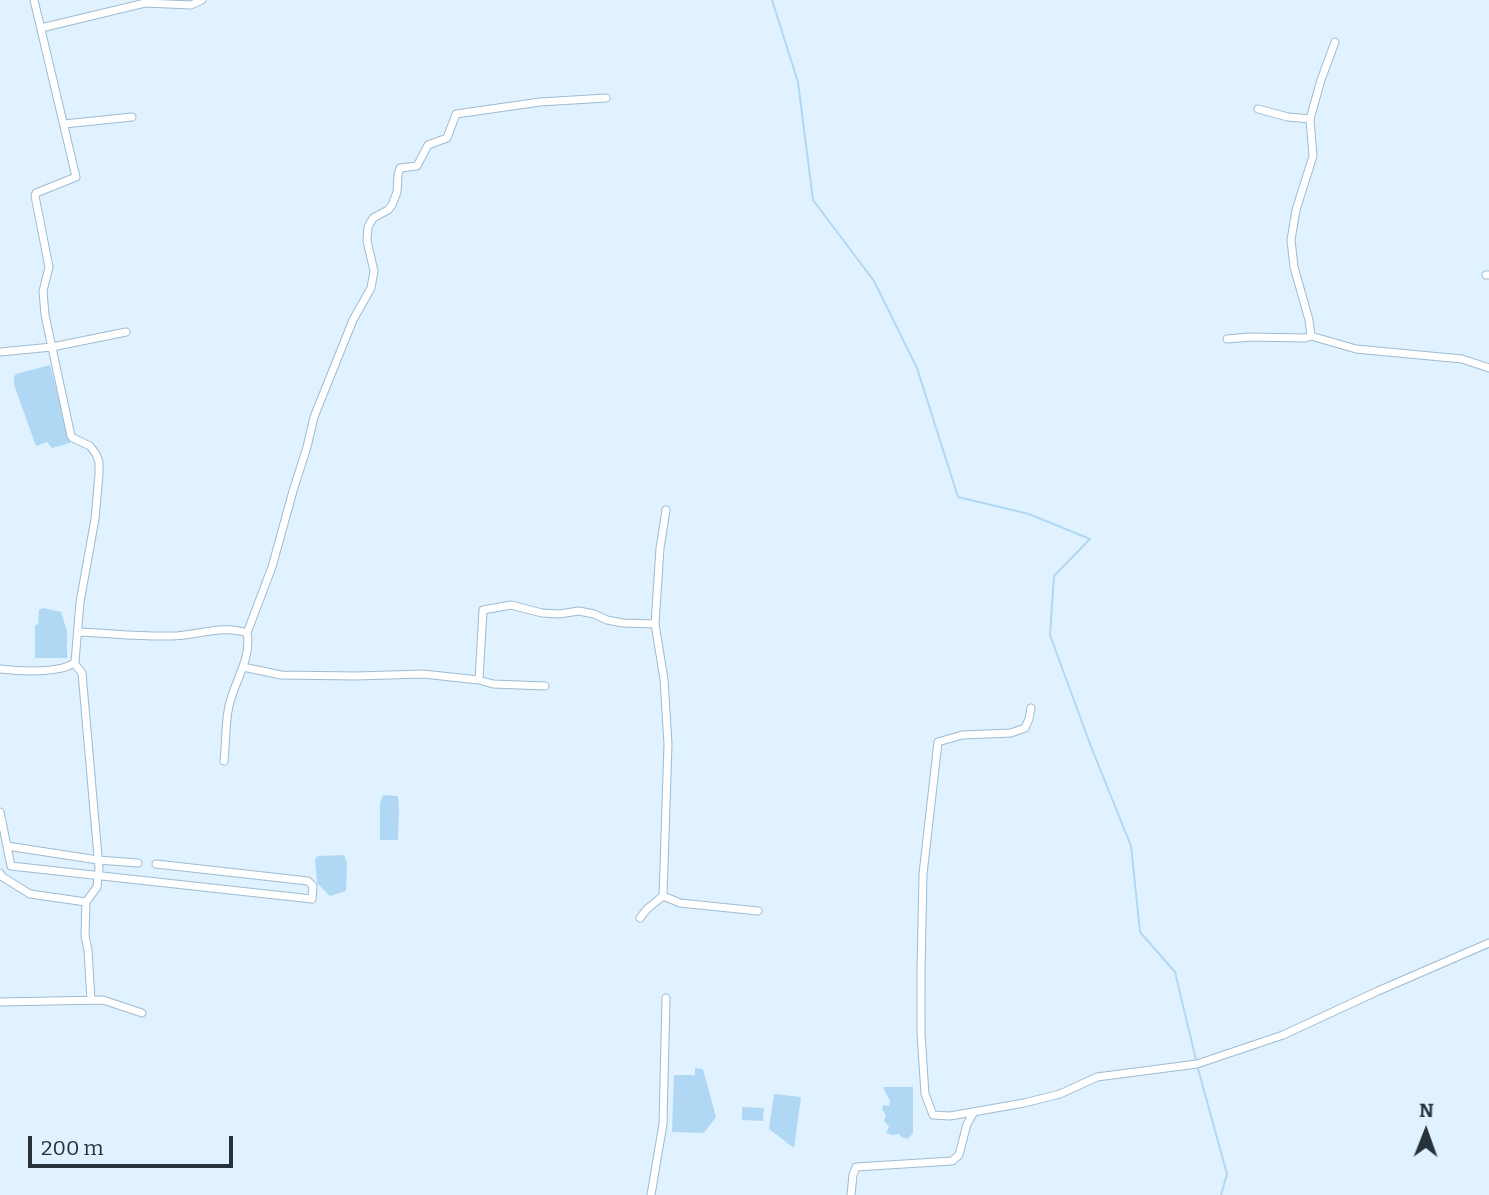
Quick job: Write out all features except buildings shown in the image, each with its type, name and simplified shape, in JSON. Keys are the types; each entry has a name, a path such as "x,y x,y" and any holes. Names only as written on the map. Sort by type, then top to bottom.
{"street":[{"path":"34,0 76,177 36,193 35,196 49,267 43,291 45,314 71,436 90,446 99,462 95,519 80,602 74,663 82,673 98,860 97,887 86,902 90,1000"},
{"path":"41,28 145,3 191,5 202,0"},
{"path":"1311,335 1294,267 1292,240 1296,210 1313,156 1310,118 1335,42"},
{"path":"224,761 229,706 243,667 247,633 272,567 314,417 353,320 371,288 374,271 367,241 368,227 373,218 393,205 400,168 417,166 428,145 447,138 456,114 540,102 606,98"},
{"path":"1258,109 1288,117 1310,118"},
{"path":"64,124 132,117"},
{"path":"0,352 52,347 126,331"},
{"path":"1227,339 1305,338 1311,335 1356,349 1462,359 1489,369"},
{"path":"640,918 663,896 668,744 664,678 654,624 666,510"},
{"path":"480,680 483,610 511,605 542,613 579,611 622,623 654,624"},
{"path":"78,632 173,636 216,630 247,633"},
{"path":"0,669 52,670 74,663"},
{"path":"243,667 281,675 423,674 494,684 545,687"},
{"path":"1031,708 1030,719 1025,728 1011,733 962,735 938,742 923,874 921,1033 925,1094 933,1115 950,1116 1024,1103 1060,1094 1097,1077 1197,1064 1283,1035 1489,943"},
{"path":"0,812 11,866 312,899 313,886 309,881 156,864"},
{"path":"7,846 98,860 138,863"},
{"path":"0,873 30,894 86,902"},
{"path":"663,896 680,903 758,911"},
{"path":"651,1195 663,1124 666,998"},
{"path":"0,1002 103,1000 142,1013"},
{"path":"851,1195 856,1167 952,1161 959,1155 967,1124 974,1112"}],"water":[{"path":"50,365 70,443 52,448 47,442 36,446 14,385 16,374"},
{"path":"43,608 61,612 67,631 67,658 35,658 35,626 38,624 39,610"},
{"path":"383,795 398,796 398,840 380,840 380,803"},
{"path":"344,855 347,863 346,891 330,896 317,883 315,859 318,856"},
{"path":"695,1068 703,1069 716,1117 704,1133 672,1132 674,1075 695,1075"},
{"path":"883,1087 913,1087 913,1133 908,1139 899,1134 886,1133 889,1126 884,1121 886,1115 882,1110 883,1105 889,1106 890,1101"},
{"path":"774,1094 801,1097 794,1148 769,1129"},
{"path":"742,1107 764,1108 763,1121 742,1120"}],"waterway":[{"path":"772,0 798,82 813,200 874,281 917,368 958,497 1029,514 1090,539 1054,576 1050,635 1131,846 1140,932 1175,972 1196,1060"},
{"path":"1197,1065 1227,1174 1221,1195"}]}
